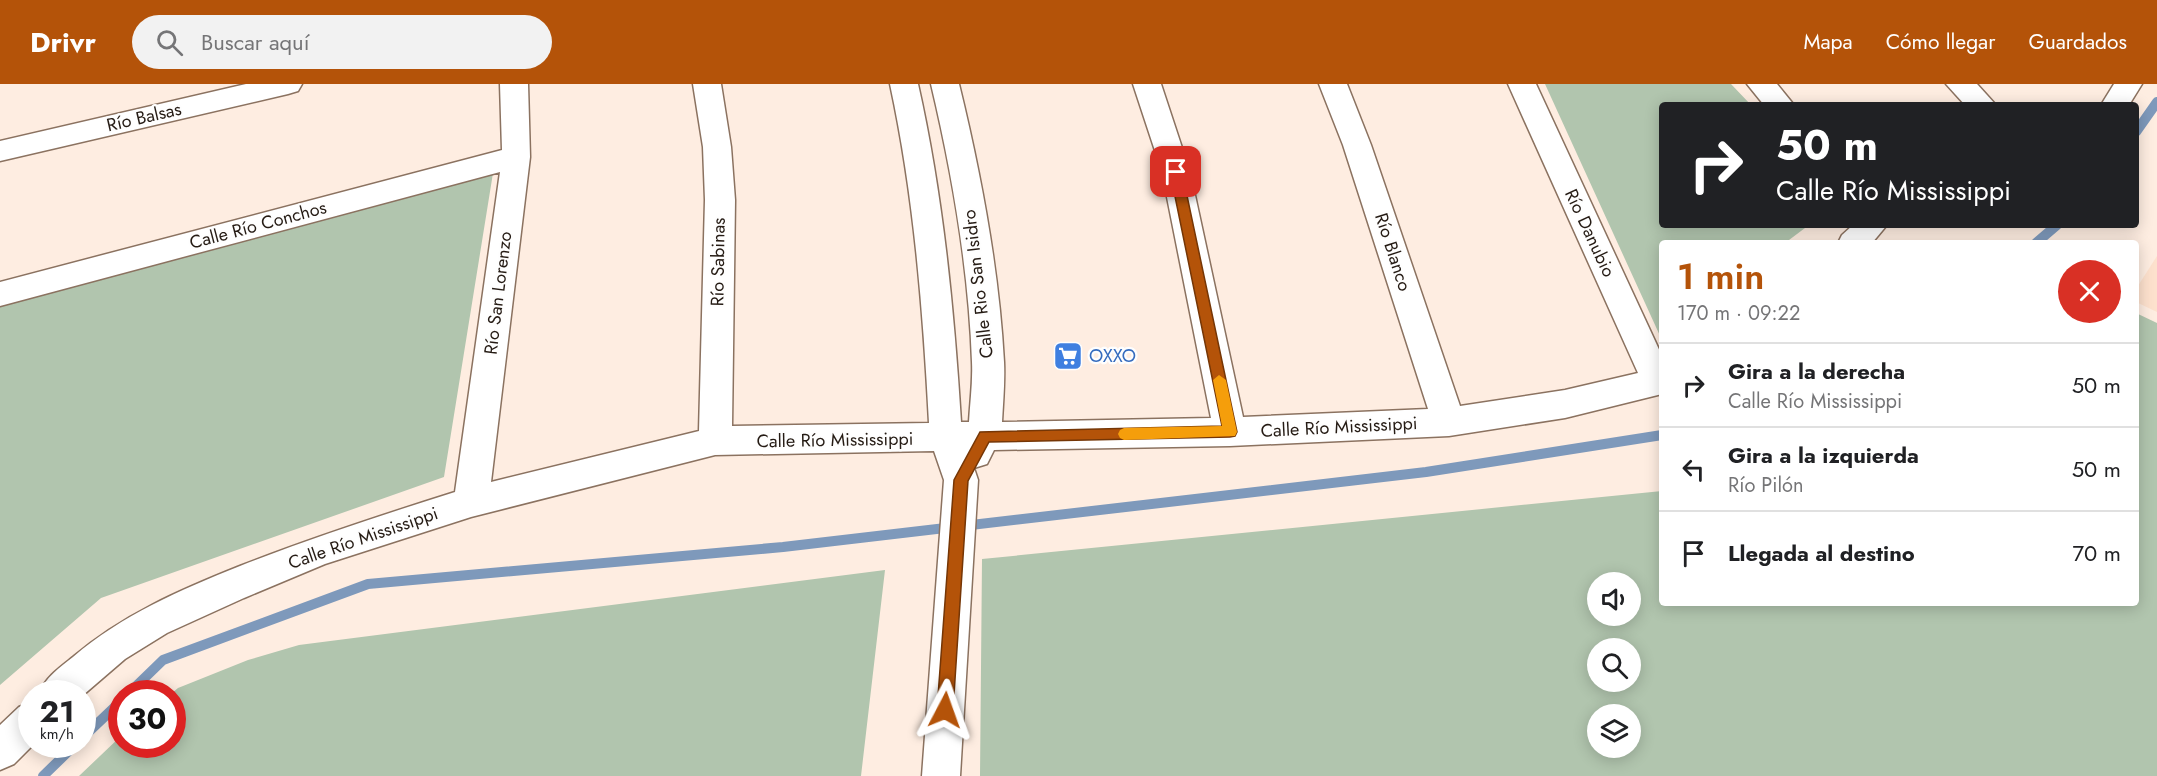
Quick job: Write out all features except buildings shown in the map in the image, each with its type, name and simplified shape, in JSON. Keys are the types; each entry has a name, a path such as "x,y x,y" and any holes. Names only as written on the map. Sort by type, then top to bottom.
{"street":[{"name":"Río Balsas","path":"0,151 288,84"},
{"name":"Río San Lorenzo","path":"471,502 516,157 514,84"},
{"name":"Río Sabinas","path":"707,84 717,147 720,200 715,441"},
{"name":"Calle Rio San Isidro","path":"904,84 916,138 930,238 946,438 960,492 941,776"},
{"name":"Calle Rio San Isidro","path":"945,84 958,137 979,268 988,363 985,436 960,492"},
{"path":"1147,84 1176,172 1230,432"},
{"name":"Río Blanco","path":"1333,84 1357,144 1449,422"},
{"name":"Río Danubio","path":"1522,84 1659,380"},
{"path":"1761,84 1777,102"},
{"path":"1960,84 1979,102"},
{"path":"2117,102 2128,84"},
{"name":"Calle Río Conchos","path":"0,294 516,157"},
{"path":"1856,240 1869,228"},
{"name":"Calle Río Mississippi","path":"73,680 112,647 154,621 231,586 320,550 471,502 715,441 1230,432 1449,422 1565,404 1659,382"},
{"path":"0,751 18,734"}],"shaded area":[{"path":"2157,256 2157,312 2139,303 2139,284"}],"green space":[{"path":"1545,84 1731,84 1748,102 1659,102 1659,228 1805,228 1789,240 1659,240 1659,334"},
{"path":"493,173 444,477 101,598 0,685 0,304"},
{"path":"2139,314 2157,323 2157,776 980,776 982,559 1659,491 1659,606 2139,606"},
{"path":"885,570 861,776 79,776 108,748 108,758 186,758 186,685 248,660 299,645"}],"waterway":[{"path":"2139,128 2157,102"},
{"path":"2040,240 2054,228"},
{"path":"142,680 163,660 368,584 783,547 1426,472 1659,435"},
{"path":"96,725 108,713"},
{"path":"43,776 62,758"}],"slow traffic":[{"path":"1124,434 1230,432 1219,380"}],"place":[{"name":"OXXO","path":"1068,356"}],"route":[{"path":"945,710 961,480 985,436 1230,432 1176,172"}]}
